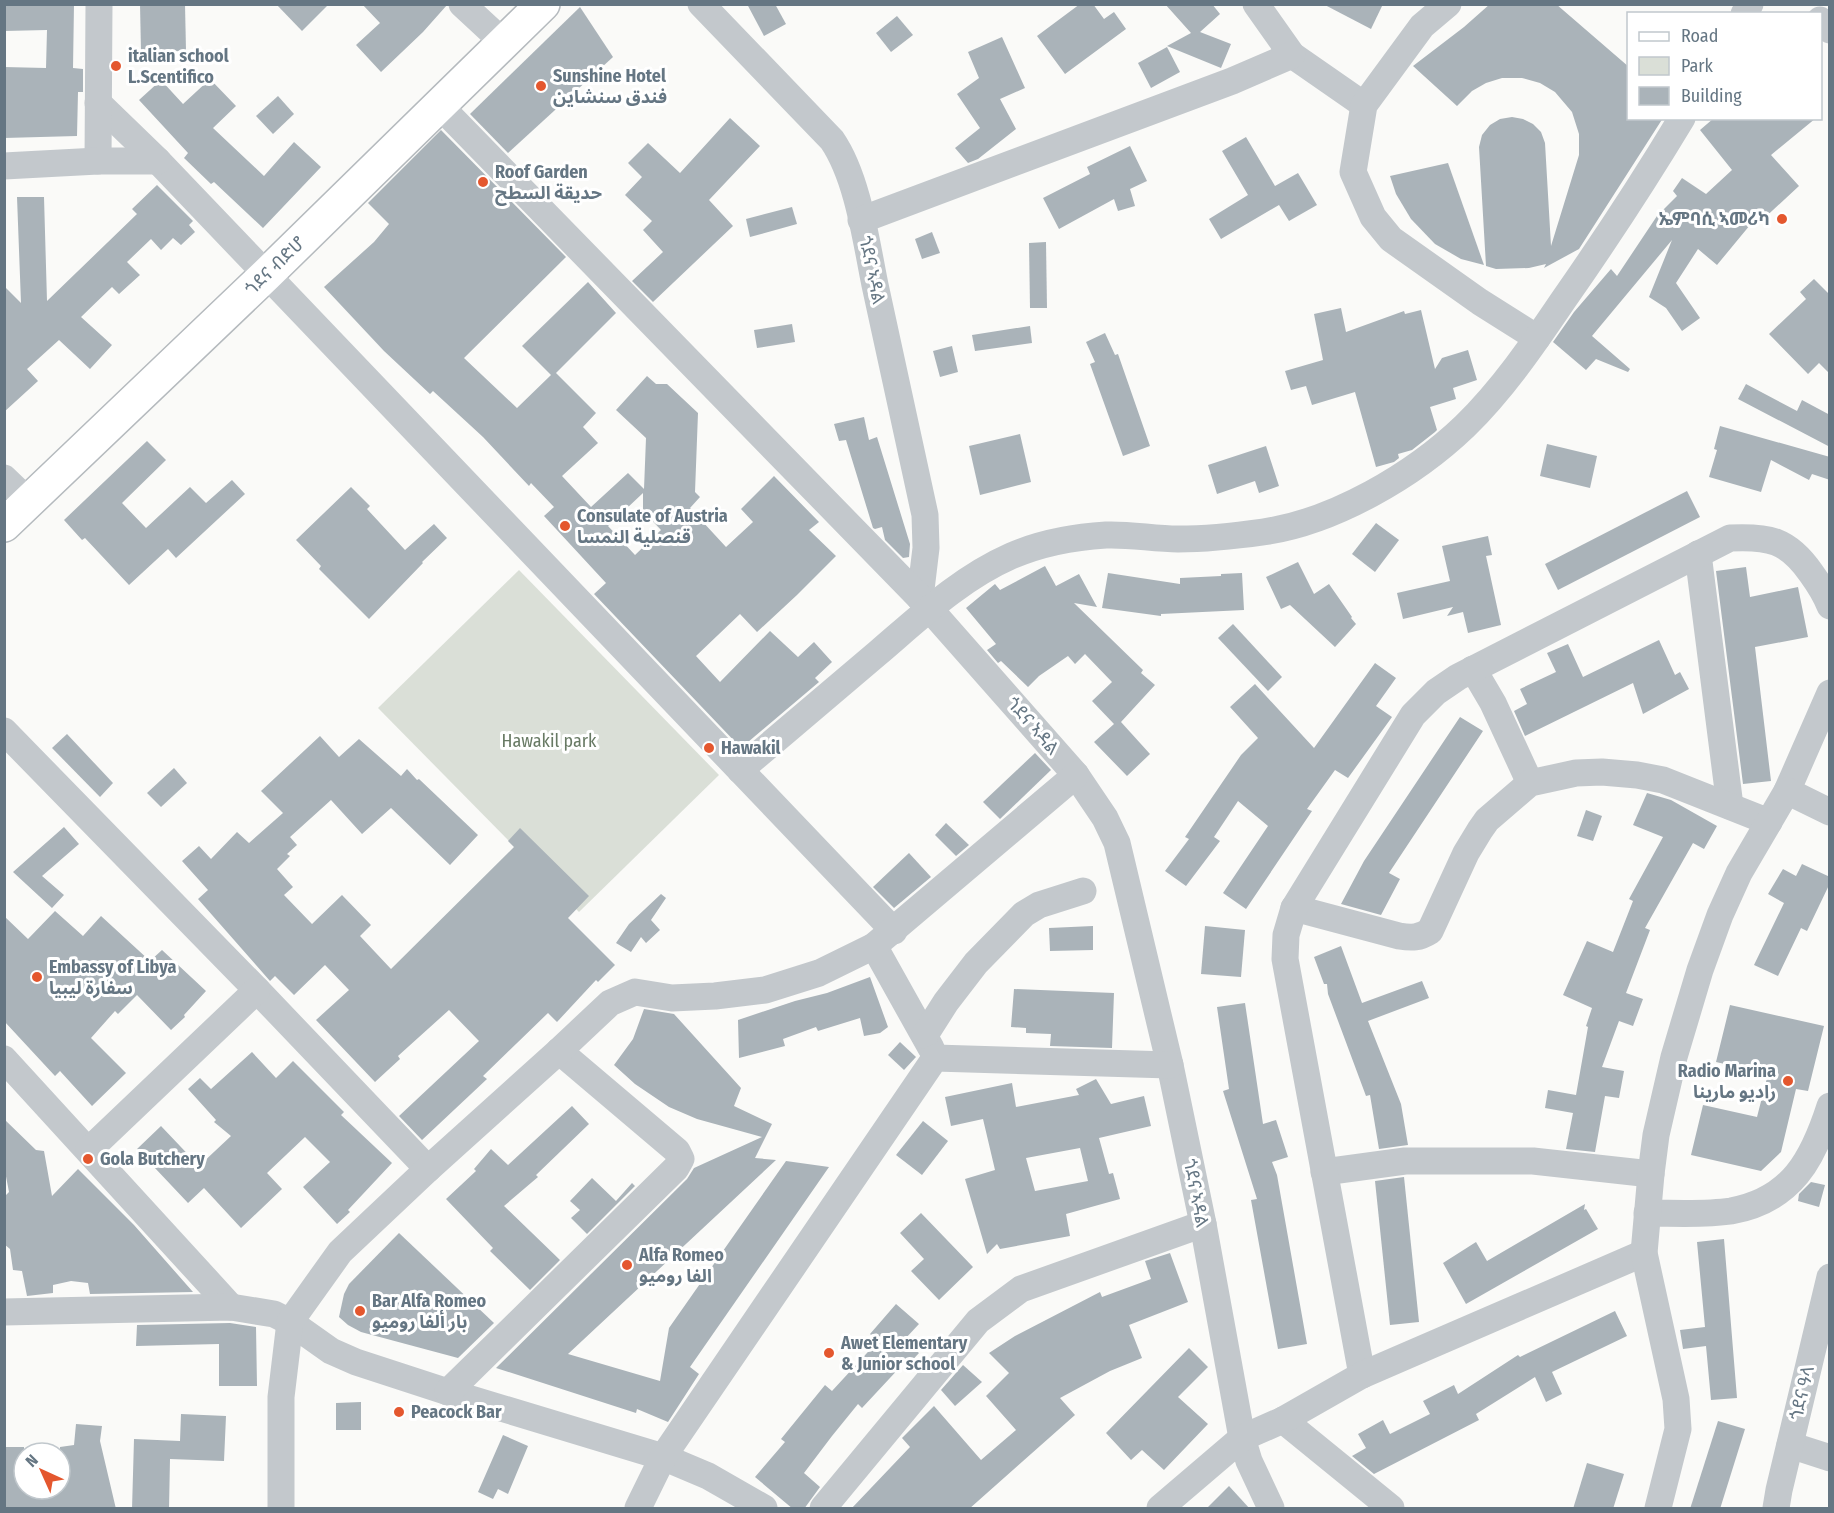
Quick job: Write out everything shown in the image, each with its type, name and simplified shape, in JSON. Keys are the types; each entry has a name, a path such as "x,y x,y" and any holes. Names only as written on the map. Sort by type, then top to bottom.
{"main road":[{"name":"ጎደና ብድሆ","path":"4,525 266,275 543,4"}],"street":[{"path":"98,161 99,4"},
{"path":"462,4 503,42"},
{"name":"ጎደና ኣዳል","path":"701,4 832,141 841,153 848,169 925,514 925,603 1076,775 1106,818 1118,843 1170,1065 1203,1224 1242,1438 1249,1461 1271,1509"},
{"path":"1256,4 1292,55 1364,105"},
{"path":"1448,4 1422,26 1364,105 1353,172 1373,217 1391,239 1480,302 1537,338"},
{"path":"861,220 1232,81 1292,55"},
{"path":"98,103 158,161 740,770 884,938 930,1046"},
{"path":"440,105 925,603"},
{"path":"740,770 925,603 976,573 1013,555 1053,541 1107,535 1187,539 1267,531 1312,520 1365,497 1414,468 1465,426 1502,385 1537,338 1650,170 1681,120"},
{"path":"4,166 98,161 158,161"},
{"path":"4,478 28,501"},
{"path":"1362,1375 1285,960 1286,934 1294,908 1413,715 1436,692 1473,669 1730,538 1753,537 1779,542 1798,555 1824,590 1830,606"},
{"path":"1698,554 1730,806"},
{"path":"1473,669 1530,783"},
{"path":"1658,1509 1678,1429 1676,1399 1644,1253 1656,1135 1674,1057 1700,969 1720,915 1739,873 1787,791 1830,693"},
{"path":"4,731 428,1169"},
{"path":"1294,908 1399,936 1421,937 1430,931 1467,853 1487,820 1530,783 1576,773 1602,772 1663,780 1769,822"},
{"path":"281,1509 281,1397 290,1322 340,1251 428,1169 560,1052 609,1003 635,992 672,998 765,990 819,973 884,938 1076,775"},
{"path":"1787,791 1830,812"},
{"path":"639,1509 663,1457 930,1046 946,1002 976,963 1023,914 1039,905 1083,891"},
{"path":"89,1150 257,990"},
{"path":"930,1046 1170,1065"},
{"path":"448,1392 676,1168 681,1159 677,1151 560,1052"},
{"path":"4,1059 231,1308"},
{"path":"1647,1213 1729,1211 1752,1206 1781,1190 1796,1177 1809,1159 1830,1106"},
{"path":"1324,1172 1405,1161 1533,1161 1651,1174"},
{"path":"824,1509 978,1321 1021,1289 1203,1224"},
{"path":"1160,1509 1242,1438 1283,1419 1362,1375 1644,1253"},
{"name":"ጎደና ዓላ","path":"1776,1509 1830,1277"},
{"path":"4,1312 231,1308 263,1311 290,1322 331,1351 356,1362 663,1457 708,1476 764,1509"},
{"path":"1283,1419 1391,1509"},
{"path":"1790,1445 1830,1458"}],"green space":[{"name":"Hawakil park","path":"519,570 719,775 579,912 378,708"}],"building":[{"path":"4,4 74,4 73,68 83,69 83,92 78,92 77,136 4,138 4,67 46,68 47,30 4,31"},
{"path":"140,4 185,4 186,51 141,52"},
{"path":"276,4 329,4 302,31"},
{"path":"362,4 447,5 423,32 381,72 356,45 380,23"},
{"path":"747,4 775,4 786,24 764,36"},
{"path":"1080,4 1093,4 1104,19 1114,12 1126,29 1065,74 1037,36"},
{"path":"1165,4 1212,4 1220,14 1200,32 1231,44 1221,68 1167,46 1191,33"},
{"path":"1323,4 1383,4 1371,29"},
{"path":"1490,4 1556,4 1627,65 1627,120 1662,120 1579,249 1544,268 1546,264 1529,268 1496,269 1486,266 1479,147 1482,135 1490,125 1500,119 1512,117 1523,119 1533,124 1541,132 1545,143 1551,246 1579,155 1579,134 1572,112 1555,92 1540,83 1522,78 1502,78 1486,83 1472,91 1457,106 1413,66"},
{"name":"Sunshine Hotel فندق سنشاين","path":"580,7 613,57 508,153 470,114"},
{"path":"897,16 913,35 891,52 876,33"},
{"path":"1002,37 1025,88 1000,99 1016,129 978,159 968,163 955,148 980,128 957,94 979,78 968,52"},
{"path":"1167,47 1180,72 1151,88 1138,63"},
{"path":"210,79 236,106 213,128 264,176 294,142 321,167 263,228 214,182 211,184 184,158 188,153 139,100 161,80 183,104"},
{"path":"278,96 294,114 273,134 256,116"},
{"path":"730,118 760,146 709,200 733,226 653,302 632,281 663,252 643,230 652,221 625,195 642,177 628,163 648,143 680,173"},
{"path":"1712,120 1814,120 1771,155 1799,186 1759,223 1755,219 1717,265 1698,249 1676,283 1700,318 1682,331 1666,308 1649,297 1672,240 1592,336 1630,369 1628,372 1596,359 1586,370 1553,342 1574,312 1611,269 1617,276 1657,216 1677,196 1673,191 1682,178 1706,194 1732,170 1700,130"},
{"path":"441,130 566,257 464,358 517,408 551,375 522,346 588,282 616,313 556,373 596,413 583,427 598,443 562,476 591,507 628,473 644,489 646,438 616,410 647,376 656,384 667,384 698,413 695,492 700,497 690,508 726,547 753,522 741,509 774,476 819,522 809,530 836,556 757,632 740,614 696,656 720,682 770,631 798,657 814,642 832,662 815,678 819,682 741,748 594,594 606,583 544,516 554,507 531,483 529,486 483,437 433,391 430,394 384,351 324,287 374,242 389,224 368,203","holes":["643,493 643,511 661,530 635,555 608,526"]},
{"path":"1246,137 1275,186 1298,173 1317,205 1289,221 1279,205 1221,239 1209,219 1248,195 1222,151"},
{"path":"1130,146 1147,181 1130,189 1135,206 1118,211 1114,199 1059,229 1043,198 1090,174 1087,167"},
{"path":"1448,163 1484,265 1461,259 1435,244 1411,219 1396,194 1390,176"},
{"path":"157,185 193,221 189,225 195,232 181,245 173,238 161,250 151,239 127,262 140,275 119,294 112,287 81,317 112,345 90,369 59,340 27,369 38,381 4,412 4,286 21,303 17,197 44,197 47,301 137,214 132,209"},
{"path":"792,207 797,224 750,237 746,219"},
{"path":"932,232 940,253 922,259 915,239"},
{"path":"1046,242 1047,308 1030,308 1029,243"},
{"path":"1814,279 1830,295 1830,374 1819,363 1808,374 1769,334 1806,299 1800,292"},
{"path":"1341,308 1346,332 1404,311 1405,314 1421,310 1435,369 1442,358 1468,350 1477,380 1453,388 1456,399 1430,407 1437,430 1412,450 1398,454 1399,458 1394,462 1376,467 1355,392 1312,405 1306,386 1291,390 1285,371 1323,360 1314,314"},
{"path":"792,324 795,342 757,348 754,330"},
{"path":"1030,326 1032,343 975,351 972,335"},
{"path":"1105,333 1115,355 1118,354 1150,446 1123,456 1090,364 1095,362 1086,342"},
{"path":"952,346 958,372 940,377 933,351"},
{"path":"1746,384 1797,411 1802,400 1830,415 1830,447 1738,399"},
{"path":"864,417 869,440 877,437 910,544 909,557 903,558 885,540 882,527 873,528 846,440 839,441 834,424"},
{"path":"1720,426 1830,457 1830,480 1812,474 1809,480 1771,460 1761,492 1709,477 1717,450 1714,449"},
{"path":"1020,434 1031,482 980,495 969,446"},
{"path":"147,441 166,460 122,503 146,528 190,487 206,503 232,480 245,494 176,558 168,549 129,585 85,538 82,540 64,520"},
{"path":"1547,444 1597,456 1590,488 1540,476"},
{"path":"1266,446 1279,486 1259,493 1255,481 1217,494 1208,465"},
{"path":"351,487 370,506 367,509 405,550 434,524 447,538 369,619 319,569 321,566 296,540"},
{"path":"1687,491 1700,517 1558,590 1545,564"},
{"path":"1376,523 1399,540 1375,572 1352,554"},
{"path":"1488,536 1492,555 1486,556 1501,625 1468,633 1463,612 1447,616 1453,607 1403,619 1397,593 1450,581 1442,546"},
{"path":"1298,562 1314,594 1329,584 1356,624 1335,647 1290,605 1281,609 1266,577"},
{"path":"1045,566 1056,586 1079,574 1097,607 1074,603 1143,670 1141,673 1155,685 1121,722 1150,754 1127,776 1094,742 1114,724 1092,701 1112,682 1085,654 1075,664 1068,656 1039,676 1028,687 1001,661 998,663 987,650 996,644 966,608 995,584 1000,590"},
{"path":"1746,567 1750,597 1798,587 1808,637 1755,647 1771,781 1743,784 1716,571"},
{"path":"1108,573 1180,584 1180,578 1242,573 1244,610 1161,614 1161,616 1102,608"},
{"path":"1233,624 1282,677 1268,691 1218,638"},
{"path":"1659,640 1675,675 1680,672 1689,689 1643,714 1633,683 1525,736 1514,711 1527,704 1520,689 1556,672 1547,653 1568,644 1583,677"},
{"path":"1375,663 1396,678 1376,706 1392,717 1348,778 1335,770 1307,809 1312,811 1246,909 1223,893 1268,826 1238,801 1214,837 1220,841 1186,886 1165,871 1189,839 1185,837 1241,755 1258,738 1230,707 1255,684 1314,748"},
{"path":"1460,717 1483,731 1389,873 1400,879 1381,915 1341,904 1364,861"},
{"path":"67,734 113,783 100,797 52,748"},
{"path":"320,736 339,757 359,739 401,776 407,769 478,835 450,865 391,808 362,834 331,800 290,837 297,845 287,854 290,856 277,869 293,887 284,895 312,924 342,895 371,925 360,936 391,969 514,847 508,841 520,828 589,896 568,918 615,965 598,982 596,980 557,1022 548,1013 483,1076 487,1079 422,1140 399,1116 479,1041 449,1010 398,1056 400,1059 375,1082 316,1020 349,990 325,965 294,995 275,976 270,981 198,899 208,890 182,861 199,846 211,859 237,832 249,843 283,813 261,791"},
{"path":"1035,753 1051,770 1000,819 983,802"},
{"path":"174,768 187,783 161,807 147,793"},
{"path":"1647,793 1671,800 1717,826 1704,849 1693,843 1645,928 1650,930 1626,993 1643,999 1633,1026 1619,1021 1602,1067 1624,1071 1619,1098 1605,1096 1595,1152 1566,1149 1573,1113 1545,1108 1548,1090 1576,1095 1588,1027 1586,1026 1592,1008 1563,995 1587,941 1613,952 1633,901 1629,899 1663,837 1633,825"},
{"path":"1586,810 1602,816 1593,841 1577,836"},
{"path":"946,823 969,845 956,856 935,835"},
{"path":"64,827 79,844 42,876 64,895 52,908 13,872"},
{"path":"909,853 931,877 894,908 873,887"},
{"path":"1802,864 1830,877 1830,883 1807,931 1801,928 1778,976 1754,965 1784,903 1768,894 1783,869 1796,876"},
{"path":"661,894 666,898 651,920 660,930 646,943 641,937 631,952 616,943 629,924"},
{"path":"55,911 83,936 101,916 150,961 162,950 206,991 171,1030 137,995 118,1014 115,1011 91,1038 126,1073 92,1106 60,1071 55,1076 4,1021 4,916 28,939"},
{"path":"1093,926 1093,950 1050,951 1049,928"},
{"path":"1205,926 1245,930 1241,977 1201,974"},
{"path":"1341,946 1362,1003 1422,981 1429,998 1368,1021 1401,1104 1408,1145 1379,1149 1370,1095 1366,1096 1328,994 1327,984 1324,984 1314,957"},
{"path":"870,977 888,1027 880,1033 864,1036 860,1018 818,1031 816,1027 783,1039 785,1046 739,1058 738,1020 827,993"},
{"path":"1014,989 1114,993 1112,1048 1050,1046 1051,1034 1026,1033 1026,1028 1011,1027"},
{"path":"1245,1003 1263,1124 1276,1120 1288,1157 1272,1162 1277,1175 1307,1344 1278,1349 1251,1200 1257,1199 1223,1091 1229,1089 1217,1007"},
{"name":"Radio Marina راديو مارينا","path":"1730,1005 1824,1026 1808,1091 1796,1089 1781,1152 1761,1171 1691,1155 1703,1105 1757,1117 1768,1074 1716,1062"},
{"name":"Alfa Romeo الفا روميو","path":"644,1009 674,1014 741,1088 734,1106 772,1124 755,1158 776,1160 568,1354 660,1381 669,1328 786,1161 829,1167 690,1367 699,1374 668,1422 637,1409 636,1413 496,1368 687,1179 694,1168 762,1137 697,1119 669,1107 635,1084 614,1065 633,1039"},
{"path":"900,1042 916,1057 904,1070 888,1055"},
{"path":"252,1052 276,1078 293,1061 344,1112 341,1115 392,1163 337,1224 303,1187 330,1162 305,1137 267,1173 282,1189 241,1228 204,1188 188,1203 137,1149 161,1126 199,1166 231,1136 214,1122 216,1120 188,1089 200,1078 211,1089"},
{"path":"1096,1079 1111,1104 1144,1096 1151,1126 1099,1138 1109,1174 1113,1173 1120,1199 1066,1214 1070,1236 1000,1249 997,1244 987,1254 965,1179 995,1170 983,1119 951,1126 945,1097 1012,1083 1016,1107 1079,1095 1076,1089","holes":["1080,1148 1088,1181 1035,1191 1026,1158"]},
{"path":"572,1106 589,1124 536,1175 538,1177 504,1206 560,1260 530,1290 490,1251 493,1248 446,1199 476,1171 474,1169 491,1149 508,1165"},
{"path":"4,1119 36,1150 44,1151 52,1196 78,1169 134,1225 193,1292 90,1294 88,1283 71,1281 53,1285 53,1293 27,1296 22,1271 13,1270 10,1249 4,1244 4,1197 9,1192 4,1166"},
{"path":"923,1121 948,1141 922,1175 896,1155"},
{"path":"1404,1177 1419,1322 1390,1325 1375,1181"},
{"path":"592,1178 616,1201 632,1183 635,1186 587,1234 571,1218 580,1210 570,1201"},
{"path":"1811,1182 1825,1185 1819,1207 1798,1201 1799,1194"},
{"path":"1585,1204 1584,1210 1586,1209 1598,1229 1466,1304 1443,1263 1476,1242 1487,1261"},
{"path":"921,1213 973,1267 939,1300 911,1271 924,1259 900,1233"},
{"path":"399,1233 494,1323 458,1358 361,1332 339,1317 344,1294 349,1284"},
{"path":"1724,1239 1737,1398 1711,1400 1706,1346 1683,1349 1680,1330 1705,1327 1697,1242"},
{"path":"1170,1253 1188,1302 1129,1325 1142,1358 1110,1371 1060,1398 1075,1415 969,1509 851,1509 910,1447 902,1438 934,1406 981,1460 1016,1430 986,1396 1009,1373 989,1353 1015,1336 1100,1292 1102,1297 1151,1279 1145,1261"},
{"path":"896,1304 919,1324 904,1340 919,1353 906,1367 903,1364 862,1408 858,1404 832,1436 804,1473 820,1487 804,1509 793,1509 755,1477 785,1442 781,1439 825,1385 832,1391 878,1341 870,1334"},
{"path":"1615,1311 1627,1336 1552,1372 1562,1394 1546,1402 1535,1377 1476,1414 1479,1420 1374,1474 1352,1456 1366,1448 1358,1434 1383,1420 1390,1434 1430,1414 1423,1401 1454,1385 1458,1394 1518,1355 1520,1357"},
{"path":"230,1323 256,1327 257,1386 219,1386 219,1344 136,1346 137,1325"},
{"path":"1189,1348 1208,1367 1178,1397 1208,1424 1164,1470 1142,1450 1131,1460 1106,1433"},
{"path":"963,1365 982,1382 955,1406 941,1390"},
{"path":"361,1402 361,1430 336,1430 336,1403"},
{"path":"181,1414 226,1416 224,1461 170,1459 169,1509 132,1509 134,1439 180,1441"},
{"path":"1718,1421 1745,1429 1720,1509 1690,1509"},
{"path":"76,1424 102,1426 100,1441 116,1509 4,1509 4,1447 12,1447 12,1501 72,1501 72,1445 74,1445"},
{"path":"503,1435 528,1446 508,1494 498,1489 493,1499 478,1492"},
{"path":"1587,1463 1624,1474 1613,1509 1573,1509"},
{"path":"1229,1486 1250,1509 1206,1509"}],"place":[{"name":"italian school L.Scentifico","path":"116,66"},
{"name":"Sunshine Hotel فندق سنشاين","path":"541,86"},
{"name":"Roof Garden حديقة السطح","path":"483,182"},
{"name":"ኤምባሲ ኣመሪካ","path":"1782,219"},
{"name":"Consulate of Austria قنصلية النمسا","path":"565,526"},
{"name":"Hawakil","path":"709,748"},
{"name":"Embassy of Libya سفارة ليبيا","path":"37,977"},
{"name":"Radio Marina راديو مارينا","path":"1788,1081"},
{"name":"Gola Butchery","path":"88,1159"},
{"name":"Alfa Romeo الفا روميو","path":"627,1265"},
{"name":"Bar Alfa Romeo بار ألفا روميو","path":"360,1311"},
{"name":"Awet Elementary & Junior school","path":"829,1353"},
{"name":"Peacock Bar","path":"399,1412"}]}
